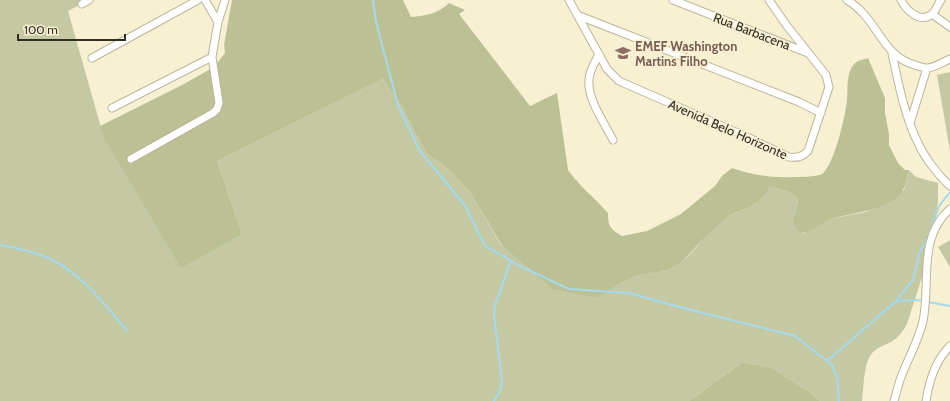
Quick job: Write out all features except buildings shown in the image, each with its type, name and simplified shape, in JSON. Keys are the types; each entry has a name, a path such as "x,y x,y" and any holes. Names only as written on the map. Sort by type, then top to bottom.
{"street":[{"path":"92,58 198,0"},
{"path":"205,0 218,22"},
{"path":"131,159 213,113 217,109 219,103 212,57 218,22 225,0"},
{"name":"Avenida Belo Horizonte","path":"569,0 607,69 619,80 789,157 800,157 808,151 822,112 829,87 828,80 826,75 769,0"},
{"name":"Rua Barbacena","path":"674,0 808,53"},
{"path":"847,0 868,17 892,53 897,78 910,123 919,145 932,165 950,186"},
{"path":"901,0 914,15 923,17 932,14 941,0"},
{"path":"932,14 950,27"},
{"path":"577,15 822,112"},
{"path":"892,53 907,63 927,68 950,59"},
{"path":"599,54 591,70 589,90 613,140"},
{"path":"112,108 212,57"},
{"path":"910,123 927,68"},
{"path":"894,401 903,372 916,346 923,320 927,266 933,230 943,215 950,209"},
{"path":"926,401 936,366 942,353 950,346"}],"green space":[{"path":"0,0 89,0 68,11 104,138 242,234 217,161 383,79 403,109 426,153 447,168 470,192 501,245 599,298 633,277 665,271 674,267 688,256 721,222 763,198 770,186 791,193 797,198 800,233 804,233 830,219 865,212 889,202 904,190 909,170 916,177 938,183 938,201 936,217 931,232 923,274 907,324 896,338 878,348 871,355 866,368 862,401 820,401 811,393 770,367 743,362 689,401 0,401"},
{"path":"232,0 403,0 411,17 432,13 449,3 465,10 459,14 530,106 557,93 568,170 608,213 610,227 622,236 647,231 681,214 715,186 722,176 732,168 762,176 777,177 807,177 822,174 831,161 839,139 846,106 848,81 851,68 859,61 868,58 885,98 885,113 889,134 889,145 898,163 905,170 909,170 904,188 899,195 891,201 871,210 831,219 804,233 800,233 793,224 797,208 797,198 791,193 770,186 762,199 725,219 709,233 685,259 677,265 665,271 633,277 599,298 552,289 501,244 470,192 447,168 426,153 403,109 383,79 217,161 242,234 181,268 104,138 100,126 182,85 214,67 225,53 224,45"},
{"path":"950,72 950,151 937,75"},
{"path":"950,240 950,267 938,247"},
{"path":"743,362 770,367 811,393 820,401 689,401"}],"waterway":[{"path":"373,0 376,22 398,105 420,151 466,207 484,244 487,247 520,266 569,289 629,293 795,336 832,365 837,377 839,401"},
{"path":"827,361 896,301 913,280 920,251 926,242 939,206 950,192"},
{"path":"0,245 38,254 62,265 92,291 127,331"},
{"path":"494,401 500,391 502,383 494,314 495,305 511,261"},
{"path":"896,301 917,300 950,306"}],"place":[{"name":"EMEF Washington Martins Filho","path":"623,53"}]}
